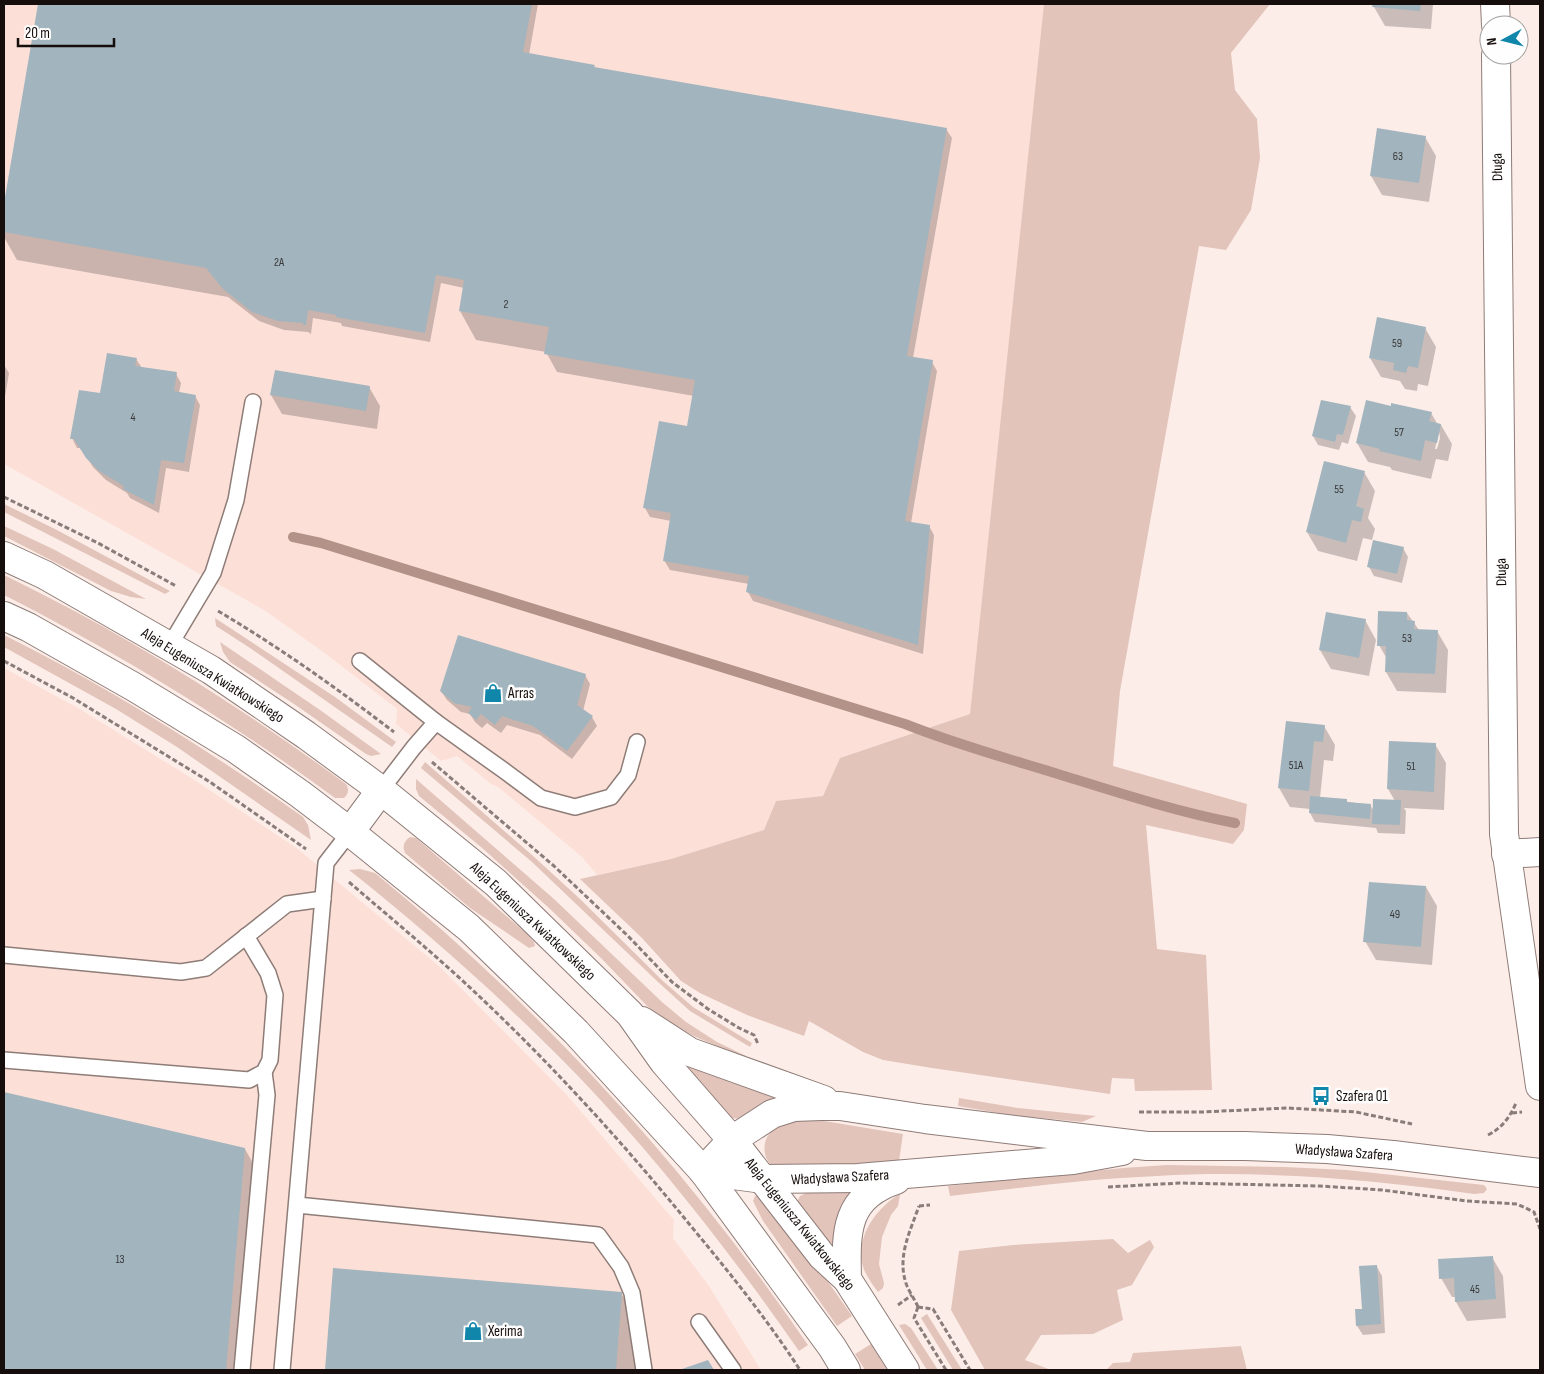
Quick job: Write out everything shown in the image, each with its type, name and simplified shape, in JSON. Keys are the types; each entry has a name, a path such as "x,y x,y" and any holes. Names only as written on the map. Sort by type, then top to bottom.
{"street":[{"name":"Długa","path":"1496,65 1504,834 1528,1092"},
{"name":"Aleja Eugeniusza Kwiatkowskiego","path":"4,556 45,575 211,670 298,729 381,790 496,882 630,1014 664,1062 732,1140 822,1256 847,1280 905,1370"},
{"path":"4,616 28,627 134,687 236,749 350,832 468,928 569,1025 703,1171 846,1370"},
{"path":"350,832 381,790"},
{"path":"1506,854 1540,852"},
{"name":"Władysława Szafera","path":"630,1014 690,1052 840,1106"},
{"name":"Władysława Szafera","path":"703,1171 732,1140 772,1114 794,1107 840,1106 924,1119 1147,1146 1246,1146 1327,1149 1540,1173"},
{"name":"Władysława Szafera","path":"703,1171 763,1179 858,1178 1073,1160 1147,1146"},
{"name":"Władysława Szafera","path":"847,1280 846,1244 850,1220 865,1195 877,1187 894,1180 926,1172"}],"lane":[{"path":"170,646 213,573 236,500 253,402"},
{"path":"360,661 436,722 541,798 575,807 611,797 628,775 637,742"},
{"path":"381,790 436,722"},
{"path":"282,1370 326,863 350,832"},
{"path":"4,955 180,972 206,968 287,904 323,899"},
{"path":"242,1370 267,1095 264,1072 270,1060 275,995 268,973 246,936"},
{"path":"4,1060 249,1080 264,1072"},
{"path":"297,1205 598,1235 621,1267 632,1293 644,1370"},
{"path":"699,1322 733,1370"}],"path":[{"path":"4,661 73,698 202,777 305,848"},
{"path":"347,881 480,996 574,1092 653,1180 706,1244 759,1312 800,1370"},
{"path":"1485,1136 1499,1128 1512,1114 1516,1104 1528,1092"},
{"path":"1132,1112 1202,1112 1287,1108 1356,1112 1420,1126"},
{"path":"1512,1114 1522,1112"},
{"path":"1102,1187 1180,1183 1320,1186 1382,1190 1467,1201 1517,1204 1534,1212 1540,1228"},
{"path":"920,1200 903,1250 903,1267 907,1285 918,1307 914,1318 946,1370"},
{"path":"918,1206 931,1205"},
{"path":"918,1307 933,1309 970,1370"}],"shaded area":[{"path":"4,4 1045,4 970,714 840,758 823,796 776,801 764,830 671,859 597,875 582,857 498,787 491,784 457,756 441,761 396,724 397,709 326,654 264,610 4,464"},
{"path":"1044,4 1270,4 1231,53 1235,90 1257,119 1260,158 1251,210 1226,250 1199,246 1120,691 1113,766 1247,804 1244,830 1233,844 1146,825 1157,949 1206,955 1212,1090 1135,1091 1134,1079 1112,1078 1110,1094 883,1060 863,1052 809,1021 804,1036 747,1015 700,993 681,981 641,937 580,879 671,859 764,830 776,801 823,796 840,758 970,714"},
{"path":"4,504 57,530 170,591 165,594 4,512"},
{"path":"4,526 53,549 146,599 111,591 4,536"},
{"path":"4,575 93,621 222,698 346,784 348,793 344,798 335,798 215,715 90,641 4,595"},
{"path":"215,618 335,697 396,742 392,747 216,626"},
{"path":"4,635 119,698 230,767 303,817 308,825 311,840 177,747 116,709 4,647"},
{"path":"220,642 381,754 371,756 366,754 230,662 223,652"},
{"path":"4,668 78,708 193,779 298,849 439,966 566,1094 674,1220 673,1238 709,1286 761,1370 4,1370"},
{"path":"425,762 579,898 664,982 693,1007 752,1043 750,1047 690,1011 532,862 421,768"},
{"path":"416,779 554,899 662,1002 686,1022 717,1042 746,1056 745,1058 669,1023 648,1007 549,908 481,847 419,796 416,789"},
{"path":"410,837 416,838 527,934 535,946 529,948 470,908 405,853 404,844"},
{"path":"360,869 375,873 437,925 553,1035 609,1094 713,1216 762,1279 808,1345 799,1351 748,1280 667,1176 579,1077 524,1022 467,970 349,870"},
{"path":"677,1056 775,1094 774,1099 743,1119 730,1118"},
{"path":"959,1098 1018,1108 1096,1116 1082,1122 1010,1115 958,1106"},
{"path":"794,1119 812,1119 903,1134 899,1161 778,1169 773,1167 765,1154 764,1148 767,1138 781,1124"},
{"path":"1167,1165 1347,1170 1484,1185 1487,1189 1484,1193 1474,1194 1356,1180 1236,1174 1105,1179 950,1196 948,1186"},
{"path":"810,1191 853,1192 834,1241 830,1245 796,1203 800,1196"},
{"path":"900,1194 898,1206 891,1215 882,1237 879,1264 884,1283 883,1288 878,1292 865,1272 861,1249 868,1227 874,1217 890,1200"},
{"path":"760,1195 810,1256 852,1316 837,1326 763,1221 753,1201 755,1196"},
{"path":"1113,1239 1128,1253 1150,1240 1154,1247 1132,1285 1117,1290 1123,1320 1093,1334 1041,1335 1025,1360 1051,1370 985,1370 951,1310 959,1251 1013,1245"},
{"path":"927,1314 962,1370 953,1370 921,1318"},
{"path":"905,1324 911,1328 938,1370 927,1370 899,1325"},
{"path":"871,1344 887,1370 865,1370 855,1354"},
{"path":"1241,1346 1247,1370 1106,1370 1113,1363 1130,1362 1133,1353"}],"building":[{"path":"38,4 532,4 523,52 595,65 594,67 947,128 907,356 933,360 905,521 930,525 918,645 746,592 749,576 663,561 671,513 643,508 659,421 687,426 695,380 544,354 549,327 459,311 464,280 436,275 425,333 308,310 306,325 303,325 303,323 278,321 252,312 223,289 206,268 4,232 4,203"},
{"path":"1373,4 1421,4 1420,11 1372,7"},
{"path":"1377,128 1426,136 1419,183 1370,176"},
{"path":"1377,317 1426,327 1418,368 1408,366 1406,373 1393,370 1394,363 1369,358"},
{"path":"107,353 137,358 135,366 177,372 174,391 196,395 184,463 161,460 154,505 123,489 124,486 99,471 86,458 74,439 70,439 79,390 100,393"},
{"path":"275,370 370,386 366,411 270,395"},
{"path":"1321,400 1351,406 1343,435 1337,434 1335,442 1312,436"},
{"path":"1366,400 1391,406 1391,403 1432,412 1429,421 1441,424 1437,443 1425,440 1421,461 1379,451 1380,449 1356,443"},
{"path":"1324,461 1365,471 1356,506 1364,509 1361,522 1352,520 1346,543 1306,532"},
{"path":"1373,540 1404,547 1397,574 1367,567"},
{"path":"1378,611 1407,612 1407,620 1415,621 1414,629 1438,630 1435,674 1385,672 1386,646 1377,646"},
{"path":"1326,612 1366,619 1359,658 1319,650"},
{"path":"458,635 586,674 577,705 593,716 567,751 533,726 502,716 495,725 481,714 476,720 468,713 472,707 454,703 440,691"},
{"path":"1286,721 1325,725 1323,742 1314,741 1309,791 1278,788"},
{"path":"1389,741 1436,743 1434,792 1387,789"},
{"path":"1310,796 1347,799 1347,802 1371,804 1370,819 1309,813"},
{"path":"1373,799 1401,800 1400,825 1372,824"},
{"path":"1369,882 1426,886 1421,947 1363,942"},
{"path":"4,1092 245,1148 226,1370 4,1370"},
{"path":"1493,1256 1496,1299 1455,1302 1454,1278 1439,1279 1438,1259"},
{"path":"1377,1265 1381,1324 1356,1326 1355,1309 1362,1309 1359,1266"},
{"name":"Xerima","path":"333,1268 622,1292 616,1370 325,1370"},
{"path":"708,1360 714,1370 679,1370"}],"waterway":[{"path":"293,537 321,543 905,724 962,744 1123,794 1190,813 1235,823"}],"place":[{"name":"Arras","path":"493,693"},
{"name":"Szafera 01","path":"1321,1096"},
{"name":"Xerima","path":"473,1331"}]}
